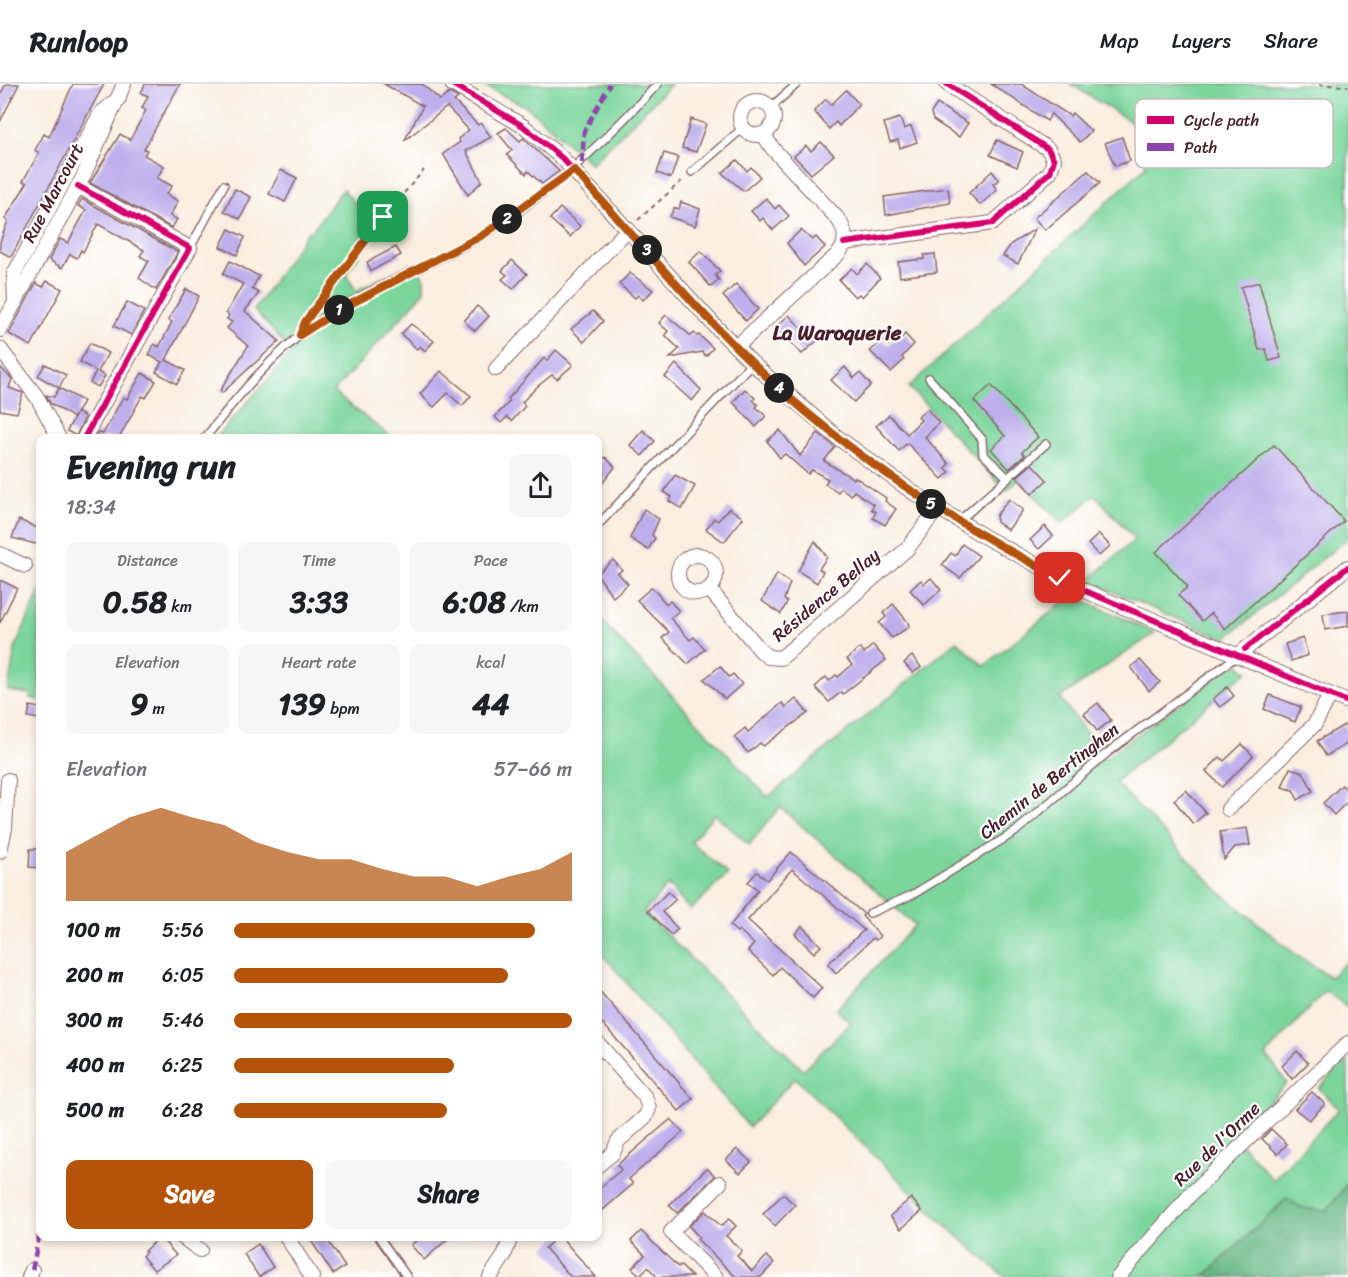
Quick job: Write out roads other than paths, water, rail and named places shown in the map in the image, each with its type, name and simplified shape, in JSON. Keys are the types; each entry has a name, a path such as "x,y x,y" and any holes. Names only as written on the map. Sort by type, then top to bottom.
{"street":[{"name":"Rue Marcourt","path":"0,330 78,186 124,84"},
{"path":"452,84 523,126 574,170 752,363 837,437 938,508 1093,595 1348,702"},
{"path":"844,243 993,223 1050,172 1054,160 1048,150 947,84"},
{"name":"Rue Marcourt","path":"15,303 14,274 100,114 119,98"},
{"path":"760,102 770,108 773,124 763,134 751,134 743,128 740,117 747,105 760,102"},
{"path":"736,347 838,254 844,243 840,222 763,134"},
{"path":"78,186 190,248 86,434"},
{"path":"496,369 628,229"},
{"path":"0,349 37,397 57,434"},
{"name":"Résidence Bellay","path":"709,589 761,651 768,657 781,657 907,549 938,508"},
{"path":"0,554 25,566"},
{"path":"1237,656 1348,567"},
{"path":"1228,809 1315,724 1330,695"},
{"path":"0,851 5,828 8,780"},
{"name":"Rue de l'Orme","path":"1118,1277 1191,1194 1348,1043"},
{"path":"602,1048 645,1097 649,1108 646,1116 618,1141 613,1153 602,1162"},
{"path":"717,1277 671,1232 720,1184"},
{"path":"188,1241 200,1250"},
{"path":"289,1241 312,1277"},
{"path":"490,1277 504,1256 509,1241"}],"lane":[{"path":"208,434 248,386 300,335 339,310 483,235 574,170 658,84"},
{"path":"770,108 797,84"},
{"path":"692,172 743,128"},
{"path":"190,248 224,185"},
{"path":"602,521 752,363"},
{"path":"929,378 982,439 983,454 1008,478"},
{"path":"959,521 1046,444"},
{"name":"Chemin de Bertinghen","path":"870,913 912,895 1016,832 1107,753 1237,656"},
{"path":"382,1241 407,1277"}],"district":[{"name":"La Waroquerie","path":"837,333"}]}
